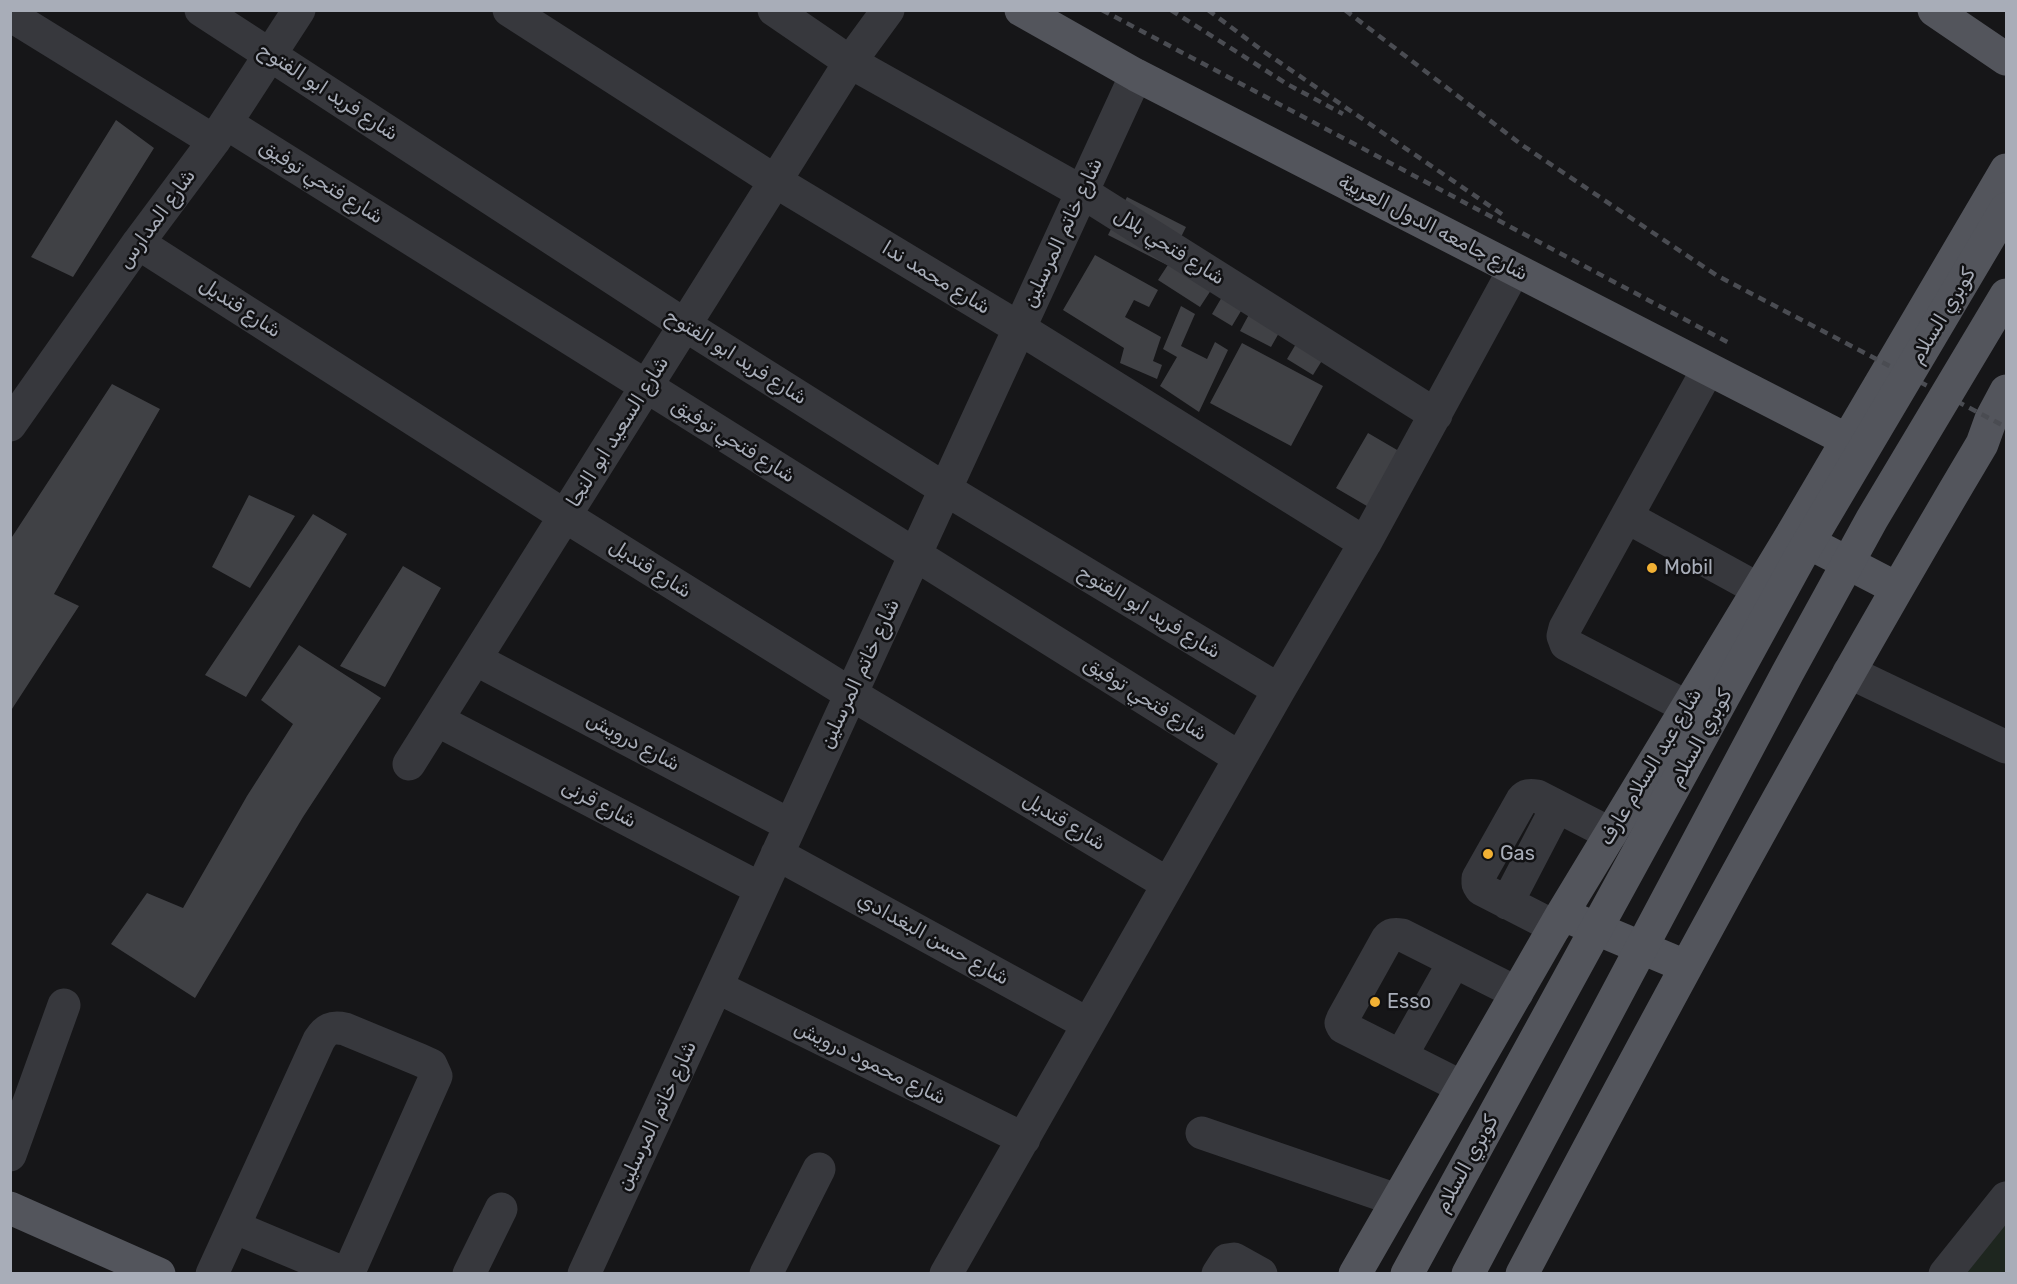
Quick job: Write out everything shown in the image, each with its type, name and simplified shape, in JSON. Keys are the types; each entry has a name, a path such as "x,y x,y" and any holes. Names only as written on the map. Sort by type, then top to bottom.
{"main road":[{"name":"شارع جامعه الدول العربية","path":"1021,10 1136,75 1847,440"},
{"path":"1934,10 2007,59"},
{"name":"شارع عبد السلام عارف","path":"1355,1274 1558,920 2007,170"},
{"name":"كوبري السلام","path":"1407,1274 1800,557 2007,209"},
{"path":"1468,1274 1793,662 1872,519 2007,296"},
{"path":"1522,1274 1685,966 1896,588 1982,444 1991,419 2007,392"},
{"path":"1791,534 1896,588"},
{"path":"1558,920 1685,966"},
{"path":"10,1208 159,1274"}],"street":[{"name":"شارع فريد ابو الفتوح","path":"201,10 685,325 945,489 1279,690"},
{"name":"شارع المدارس","path":"10,425 138,243 220,132 299,10"},
{"name":"شارع محمد ندا","path":"509,10 775,181 1020,328 1365,543"},
{"name":"شارع فتحي بلال","path":"774,10 850,62 1082,192 1436,415"},
{"name":"شارع السعيد ابو النجا","path":"409,765 850,62 888,10"},
{"name":"شارع فتحي توفيق","path":"10,15 220,132 646,386 1240,759"},
{"name":"شارع خاتم المرسلين","path":"584,1274 1136,75"},
{"name":"شارع قنديل","path":"138,243 565,516 851,694 1168,884"},
{"path":"946,1274 1365,543 1514,270"},
{"path":"1687,707 1566,644 1563,636 1565,628 1708,369"},
{"path":"1626,517 1758,589"},
{"name":"شارع درويش","path":"475,659 784,840"},
{"path":"1849,672 2007,747"},
{"name":"شارع قرنى","path":"437,720 761,889"},
{"path":"1558,920 1507,903 1480,889 1478,884 1478,878 1525,796 1537,796 1611,834"},
{"name":"شارع حسن البغدادي","path":"784,840 1088,1024"},
{"path":"1462,1087 1347,1029 1341,1023 1387,939 1396,934 1402,935 1517,993"},
{"path":"1401,1056 1454,962"},
{"name":"شارع محمود درويش","path":"717,987 1024,1139"},
{"path":"10,1155 64,1005"},
{"path":"212,1274 325,1031 334,1027 345,1029 431,1065 436,1076 347,1274 234,1227"},
{"path":"1202,1133 1397,1200"},
{"path":"766,1274 819,1168"},
{"path":"1947,1273 2007,1198"},
{"path":"469,1274 501,1209"},
{"path":"1218,1274 1227,1260 1234,1259 1261,1274"}],"shaded area":[{"path":"2006,1198 2006,1273 1966,1273"}],"building":[{"path":"116,120 154,148 73,277 31,257"},
{"path":"1127,197 1186,227 1167,265 1108,235"},
{"path":"1175,254 1217,281 1200,307 1158,280"},
{"path":"1095,255 1158,290 1149,307 1134,300 1125,317 1161,337 1153,361 1162,365 1157,379 1120,363 1124,348 1063,310"},
{"path":"1226,290 1247,301 1232,326 1212,314"},
{"path":"1181,306 1195,314 1181,346 1207,359 1215,342 1228,350 1199,412 1160,386 1177,357 1163,349"},
{"path":"1253,307 1284,324 1271,347 1240,331"},
{"path":"1306,327 1333,343 1313,375 1287,359"},
{"path":"1242,343 1323,386 1291,446 1210,403"},
{"path":"112,384 160,409 54,594 79,606 10,712 10,540"},
{"path":"1368,433 1404,454 1372,509 1336,488"},
{"path":"249,495 295,516 250,588 212,567"},
{"path":"313,514 347,534 246,697 205,675"},
{"path":"403,566 441,588 385,687 340,666"},
{"path":"299,645 381,698 303,817 195,998 111,944 147,893 183,908 247,796 293,724 261,700"}],"railway":[{"path":"1102,10 1731,344"},
{"path":"1171,10 1287,84 1343,114"},
{"path":"1208,10 1263,51 1506,217"},
{"path":"1345,10 1522,145 1716,275 2006,427"}],"place":[{"name":"Mobil","path":"1652,568"},
{"name":"Gas","path":"1488,854"},
{"name":"Esso","path":"1375,1002"}]}
